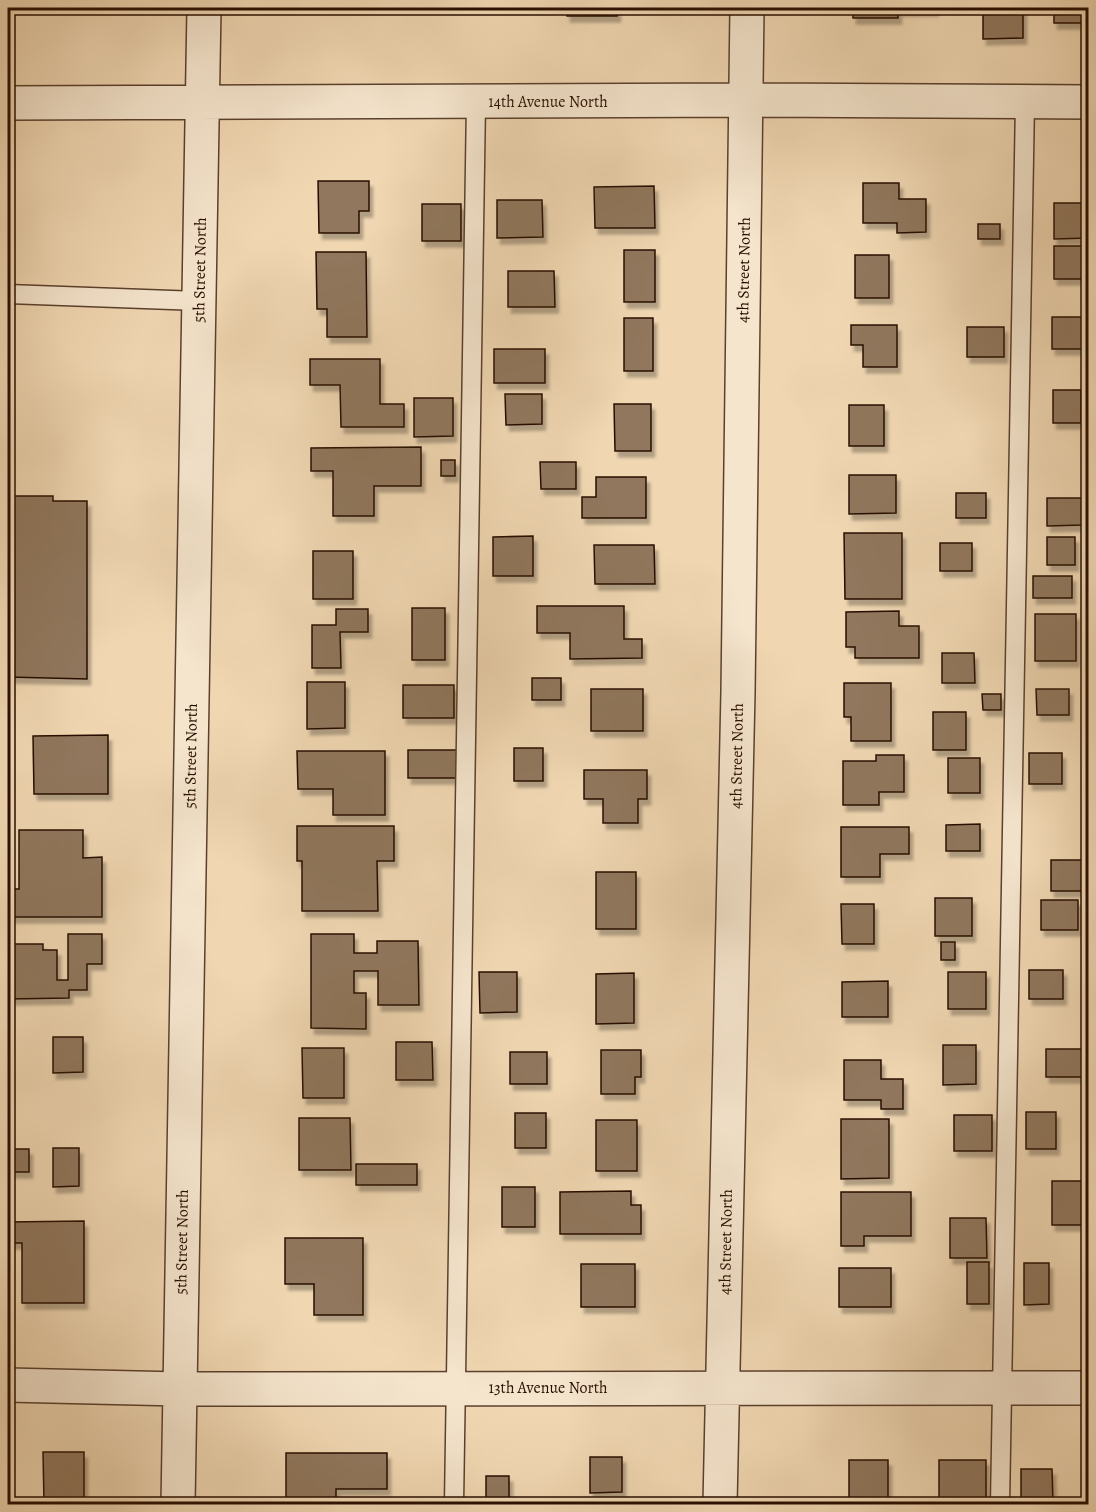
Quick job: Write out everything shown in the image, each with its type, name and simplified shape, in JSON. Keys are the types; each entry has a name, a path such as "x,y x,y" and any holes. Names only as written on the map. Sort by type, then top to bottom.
{"street":[{"name":"5th Street North","path":"178,1504 204,8"},
{"name":"4th Street North","path":"720,1504 738,692 747,8"},
{"name":"14th Avenue North","path":"8,103 746,100 1089,102"},
{"name":"13th Avenue North","path":"8,1386 179,1389 1089,1388"}],"lane":[{"path":"454,1504 477,102"},
{"path":"1000,1504 1025,102"},
{"path":"8,294 199,301"}],"building":[{"path":"567,8 617,8 617,16 567,16"},
{"path":"853,8 935,8 935,10 898,10 898,18 853,18"},
{"path":"983,8 1023,8 1023,38 983,39"},
{"path":"1054,8 1088,8 1088,23 1054,23"},
{"path":"318,181 369,181 369,211 359,211 359,233 319,233"},
{"path":"863,183 899,183 899,199 926,199 926,232 897,233 897,223 863,223"},
{"path":"654,186 655,228 595,228 594,187"},
{"path":"497,200 542,200 543,237 497,238"},
{"path":"1054,203 1088,203 1088,238 1054,239"},
{"path":"422,204 461,204 461,241 422,241"},
{"path":"978,224 1000,224 1000,239 978,239"},
{"path":"1054,246 1088,246 1088,279 1054,279"},
{"path":"624,250 655,250 655,302 624,302"},
{"path":"316,252 366,252 367,337 327,337 327,309 317,309"},
{"path":"855,255 889,255 889,298 855,298"},
{"path":"508,271 554,271 555,307 508,307"},
{"path":"1052,317 1082,317 1082,349 1052,349"},
{"path":"624,318 653,318 653,371 624,371"},
{"path":"851,325 897,325 897,367 863,367 863,345 851,345"},
{"path":"967,327 1004,327 1004,357 967,357"},
{"path":"494,349 545,349 545,383 494,383"},
{"path":"310,359 380,359 380,404 404,404 404,427 341,427 340,385 310,385"},
{"path":"1053,390 1081,390 1081,423 1053,423"},
{"path":"505,394 542,394 542,424 506,425"},
{"path":"414,398 453,398 453,436 414,437"},
{"path":"614,404 651,404 651,451 615,451"},
{"path":"849,405 884,405 884,446 849,446"},
{"path":"421,447 421,486 374,486 374,516 333,516 333,471 311,471 311,448"},
{"path":"441,460 455,460 455,476 441,476"},
{"path":"540,462 576,462 576,489 541,489"},
{"path":"849,475 896,475 896,513 849,514"},
{"path":"596,477 646,477 646,518 582,518 582,497 596,497"},
{"path":"956,493 986,493 986,518 956,518"},
{"path":"8,496 53,496 53,501 87,501 87,679 8,677"},
{"path":"1047,498 1083,498 1083,525 1047,526"},
{"path":"844,533 902,533 902,599 845,599"},
{"path":"533,536 533,576 493,576 493,537"},
{"path":"1047,537 1075,537 1075,565 1047,565"},
{"path":"940,543 972,543 972,571 940,571"},
{"path":"594,545 654,545 655,584 595,584"},
{"path":"313,551 353,551 353,599 313,599"},
{"path":"1033,576 1072,576 1072,598 1033,598"},
{"path":"537,606 624,606 624,639 642,639 642,658 570,659 570,633 537,633"},
{"path":"412,608 445,608 445,660 412,660"},
{"path":"336,609 368,609 368,632 340,632 341,668 312,668 312,625 336,625"},
{"path":"899,611 899,626 919,626 919,658 855,658 855,647 846,647 846,612"},
{"path":"1035,614 1076,614 1076,661 1035,661"},
{"path":"942,653 974,653 975,683 942,683"},
{"path":"532,678 561,678 561,700 532,700"},
{"path":"307,682 345,682 345,728 307,729"},
{"path":"844,683 891,683 891,741 851,741 851,717 844,717"},
{"path":"403,685 454,685 454,718 403,718"},
{"path":"591,689 643,689 643,731 591,731"},
{"path":"1036,689 1069,689 1069,715 1037,715"},
{"path":"982,694 1001,694 1001,710 983,710"},
{"path":"933,712 966,712 966,750 933,750"},
{"path":"108,735 108,794 34,794 33,736"},
{"path":"514,748 543,748 543,781 514,781"},
{"path":"408,750 457,750 457,778 408,778"},
{"path":"297,751 385,751 385,815 333,815 333,789 298,789"},
{"path":"1029,753 1062,753 1062,784 1029,784"},
{"path":"876,755 904,755 904,792 879,792 879,805 843,805 843,761 876,761"},
{"path":"948,758 980,758 980,793 948,793"},
{"path":"584,770 647,770 647,799 638,799 638,823 603,823 603,799 584,799"},
{"path":"980,824 980,851 946,851 946,825"},
{"path":"297,826 394,826 394,861 377,861 378,911 302,911 302,861 297,861"},
{"path":"841,827 909,827 909,854 880,854 880,877 841,877"},
{"path":"19,830 83,830 83,858 102,857 102,917 8,917 8,889 19,889"},
{"path":"1051,860 1082,860 1082,891 1051,891"},
{"path":"596,872 636,872 636,929 596,929"},
{"path":"935,898 972,898 972,936 935,936"},
{"path":"1041,900 1078,900 1078,930 1041,930"},
{"path":"841,904 874,904 874,944 842,944"},
{"path":"68,934 102,934 102,964 87,964 87,990 69,990 69,998 8,999 8,944 43,944 43,950 57,950 57,980 68,980"},
{"path":"311,934 354,934 354,953 377,953 377,941 418,941 419,1005 378,1005 378,971 354,971 354,993 366,993 366,1029 311,1028"},
{"path":"941,942 955,942 955,960 941,960"},
{"path":"1029,970 1063,970 1063,999 1029,999"},
{"path":"479,972 517,972 517,1012 480,1013"},
{"path":"948,972 986,972 986,1009 948,1009"},
{"path":"634,973 634,1023 596,1024 596,974"},
{"path":"888,981 888,1017 842,1017 842,982"},
{"path":"53,1037 83,1037 83,1072 53,1073"},
{"path":"396,1042 432,1042 433,1080 396,1080"},
{"path":"943,1045 976,1045 976,1084 943,1085"},
{"path":"302,1048 344,1048 344,1098 303,1098"},
{"path":"1046,1049 1082,1049 1082,1077 1046,1077"},
{"path":"601,1050 641,1050 641,1077 635,1077 635,1094 601,1094"},
{"path":"510,1052 547,1052 547,1084 510,1084"},
{"path":"844,1060 881,1060 881,1079 903,1079 903,1109 881,1109 881,1100 844,1100"},
{"path":"1026,1112 1056,1112 1056,1149 1026,1149"},
{"path":"515,1113 546,1113 546,1148 515,1148"},
{"path":"954,1115 992,1115 992,1151 954,1151"},
{"path":"299,1118 350,1118 351,1170 299,1170"},
{"path":"841,1119 889,1119 889,1178 841,1179"},
{"path":"596,1120 637,1120 637,1171 596,1171"},
{"path":"53,1148 79,1148 79,1186 53,1187"},
{"path":"8,1149 29,1149 29,1172 8,1172"},
{"path":"356,1164 417,1164 417,1185 356,1185"},
{"path":"1052,1181 1088,1181 1088,1225 1052,1225"},
{"path":"502,1187 535,1187 535,1227 502,1227"},
{"path":"631,1191 631,1205 641,1205 641,1234 560,1234 560,1192"},
{"path":"841,1192 911,1192 911,1236 864,1236 864,1246 841,1246"},
{"path":"950,1218 986,1218 987,1258 950,1258"},
{"path":"84,1221 84,1303 22,1303 22,1243 8,1243 8,1222"},
{"path":"285,1238 363,1238 363,1315 314,1315 314,1284 285,1284"},
{"path":"967,1262 989,1262 989,1304 967,1304"},
{"path":"1024,1263 1049,1263 1049,1304 1024,1305"},
{"path":"581,1264 635,1264 635,1307 581,1307"},
{"path":"839,1268 891,1268 891,1307 839,1307"},
{"path":"43,1452 84,1452 84,1501 44,1501"},
{"path":"286,1453 387,1453 387,1489 336,1489 336,1504 286,1504"},
{"path":"590,1457 622,1457 622,1492 590,1493"},
{"path":"849,1460 888,1460 888,1498 849,1498"},
{"path":"939,1460 986,1460 986,1504 939,1504"},
{"path":"1021,1469 1052,1469 1053,1504 1021,1504"},
{"path":"486,1476 509,1476 509,1504 486,1504"}]}
